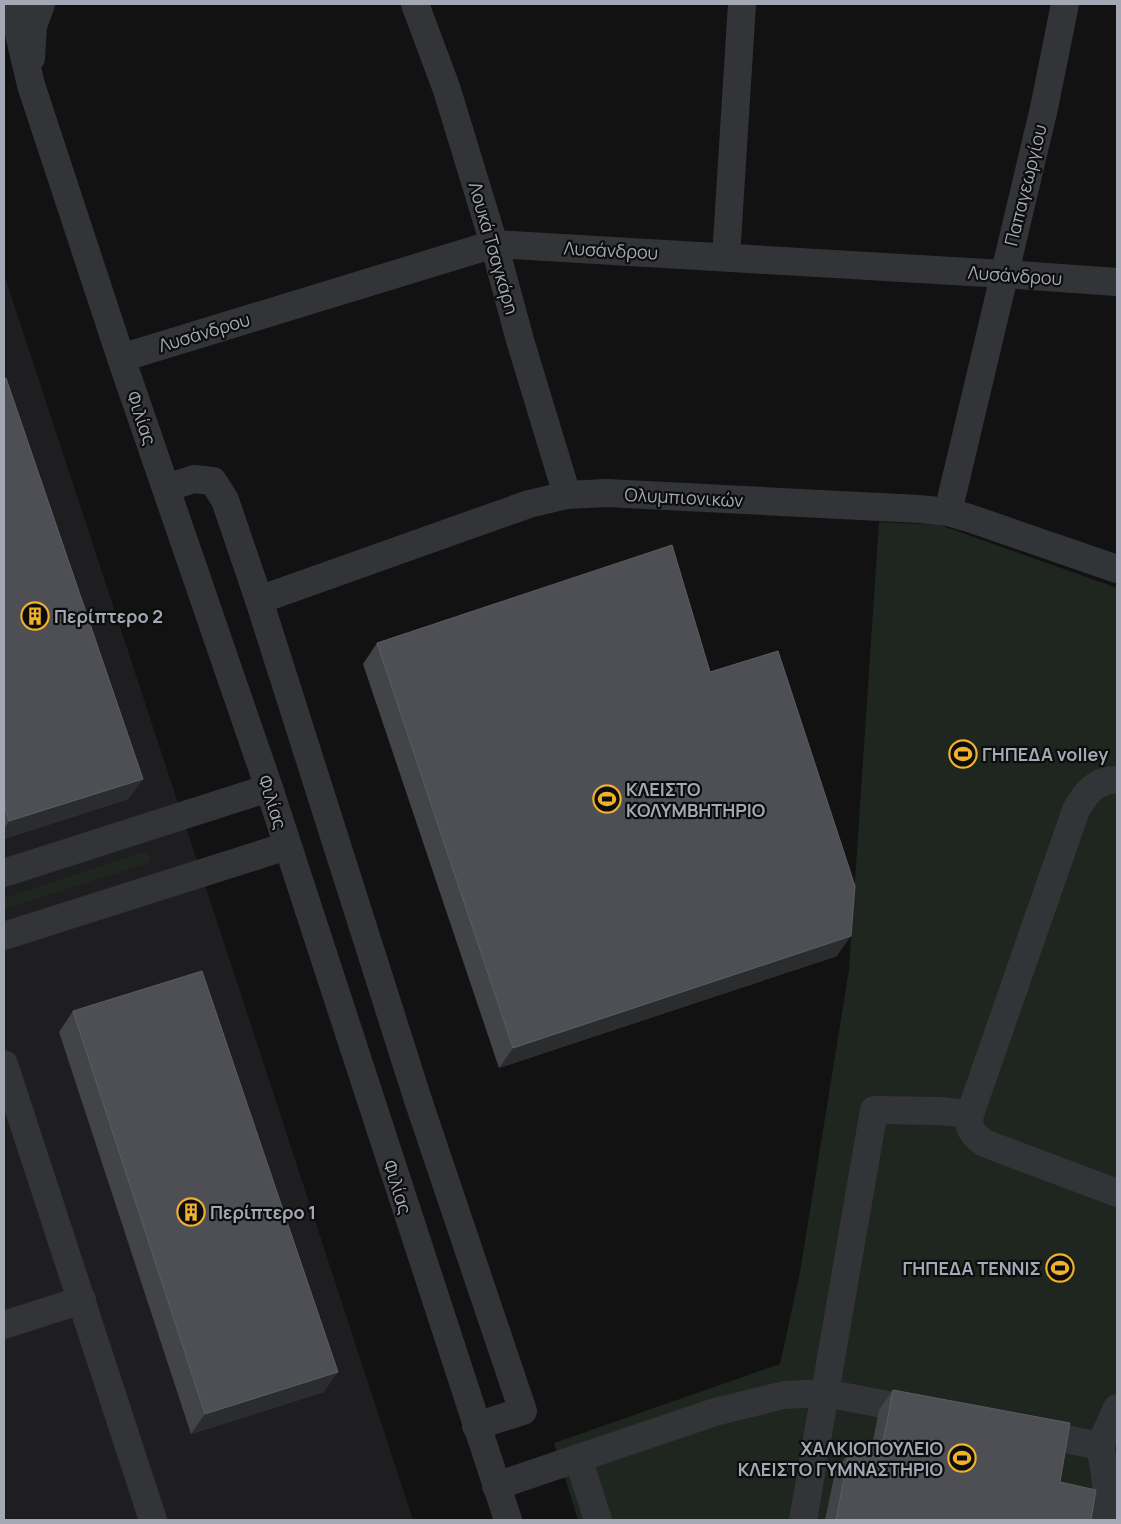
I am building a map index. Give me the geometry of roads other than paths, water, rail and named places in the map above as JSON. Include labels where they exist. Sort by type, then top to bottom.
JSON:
[{"type":"street","name":"Φιλίας","points":[[12,4],[31,85],[121,358],[269,788],[508,1520]]},
{"type":"street","name":"Φιλίας","points":[[31,85],[33,32],[41,4]]},
{"type":"street","name":"Λουκά Τσαγκάρη","points":[[415,4],[447,90],[567,495]]},
{"type":"street","points":[[726,256],[742,4]]},
{"type":"street","name":"Παπαγεωργίου","points":[[948,512],[1044,108],[1065,4]]},
{"type":"street","name":"Λυσάνδρου","points":[[121,358],[494,244],[726,256],[1117,282]]},
{"type":"street","points":[[166,488],[194,479],[213,481],[225,500],[259,600],[418,1100],[524,1411],[476,1426]]},
{"type":"street","name":"Ολυμπιονικών","points":[[259,600],[529,504],[567,495],[606,493],[948,512],[1117,568]]},
{"type":"street","points":[[1117,780],[1106,781],[1088,790],[1076,810],[970,1114],[969,1123],[971,1131],[984,1143],[1117,1193]]},
{"type":"street","points":[[4,873],[269,788]]},
{"type":"street","points":[[4,936],[287,846]]},
{"type":"street","points":[[4,1064],[153,1520]]},
{"type":"street","points":[[803,1520],[874,1110],[940,1111],[970,1114]]},
{"type":"street","points":[[4,1325],[82,1300]]},
{"type":"street","points":[[496,1486],[740,1405],[784,1395],[825,1393],[949,1416]]},
{"type":"street","points":[[1105,1520],[1107,1508],[1106,1476],[1100,1446],[1117,1408]]},
{"type":"street","points":[[1006,1427],[1100,1446]]},
{"type":"street","points":[[578,1458],[598,1520]]},
{"type":"place","name":"Περίπτερο 2","points":[[35,616]]},
{"type":"place","name":"ΓΗΠΕΔΑ volley","points":[[963,754]]},
{"type":"place","name":"ΚΛΕΙΣΤΟ ΚΟΛΥΜΒΗΤΗΡΙΟ","points":[[607,799]]},
{"type":"place","name":"Περίπτερο 1","points":[[191,1212]]},
{"type":"place","name":"ΓΗΠΕΔΑ ΤΕΝΝΙΣ","points":[[1060,1268]]},
{"type":"place","name":"ΧΑΛΚΙΟΠΟΥΛΕΙΟ ΚΛΕΙΣΤΟ ΓΥΜΝΑΣΤΗΡΙΟ","points":[[962,1458]]}]
